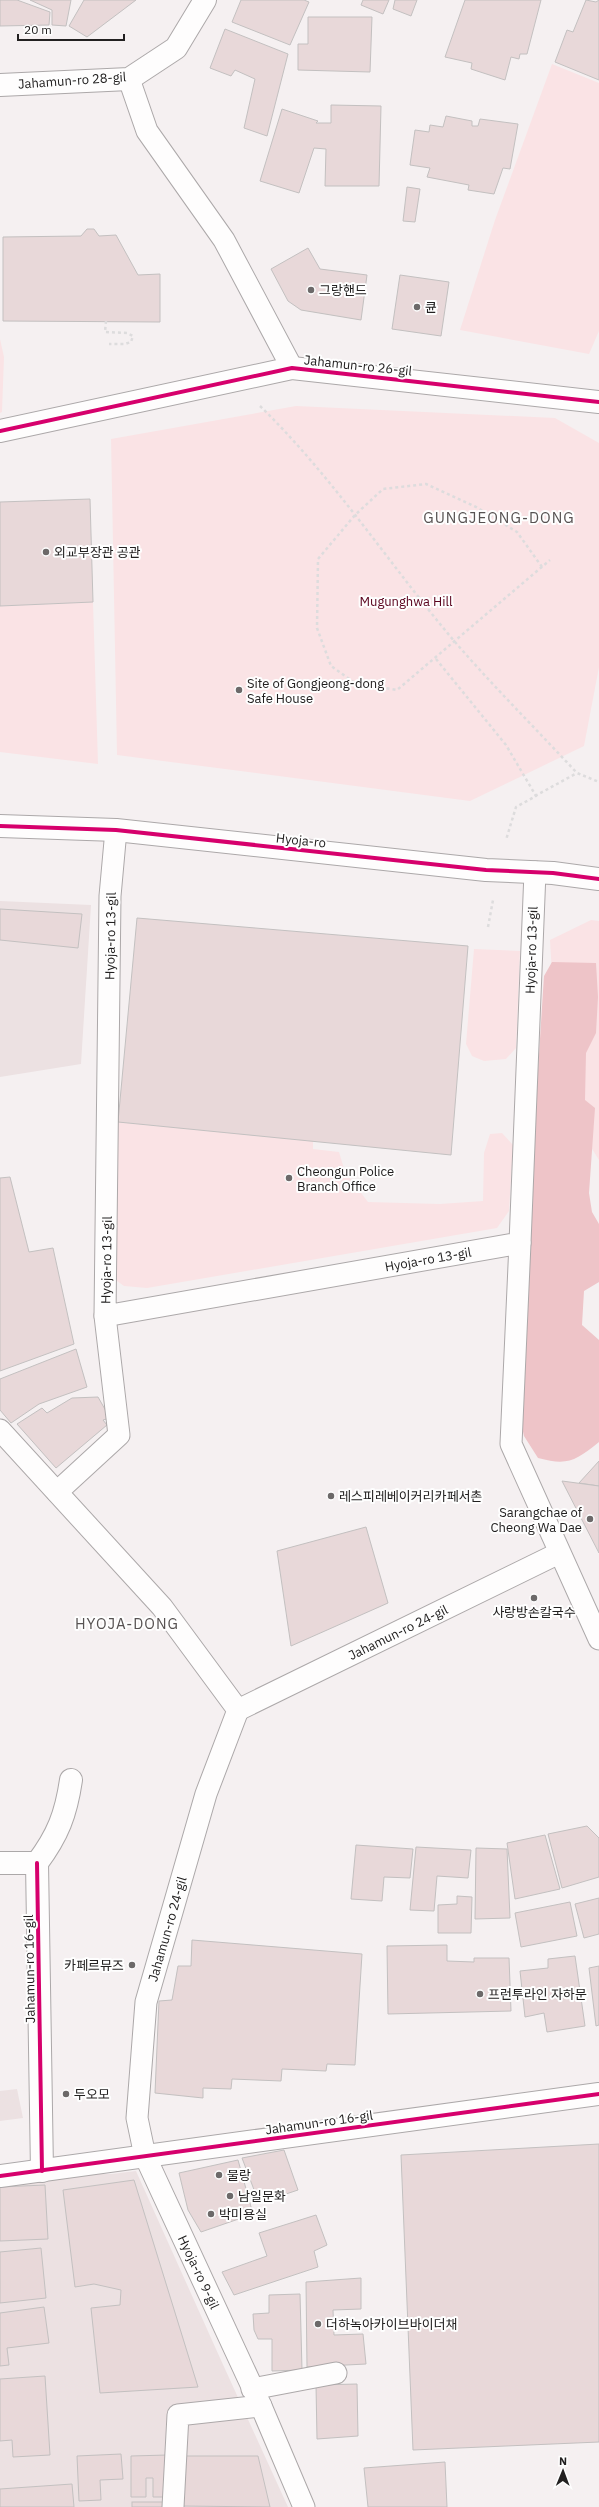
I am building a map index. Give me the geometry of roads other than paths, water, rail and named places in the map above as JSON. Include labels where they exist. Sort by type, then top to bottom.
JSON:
[{"type":"street","name":"Jahamun-ro 28-gil","points":[[0,85],[129,79],[176,48],[205,0]]},
{"type":"street","name":"Jahamun-ro 26-gil","points":[[0,431],[292,368],[599,402]]},
{"type":"street","name":"Hyoja-ro","points":[[0,826],[116,830],[497,871],[534,872],[599,879]]},
{"type":"street","points":[[0,1863],[37,1863],[51,1844],[66,1812],[72,1780]]},
{"type":"street","name":"Jahamun-ro 16-gil","points":[[37,1863],[42,2171]]},
{"type":"street","name":"Jahamun-ro 16-gil","points":[[0,2176],[599,2094]]},
{"type":"lane","name":"Jahamun-ro 26-gil","points":[[129,79],[147,131],[224,240],[292,368]]},
{"type":"lane","name":"Hyoja-ro 13-gil","points":[[116,830],[110,896],[105,1316],[520,1243]]},
{"type":"lane","name":"Hyoja-ro 13-gil","points":[[534,872],[524,1194],[520,1243],[510,1444],[599,1639]]},
{"type":"lane","points":[[57,1492],[119,1435],[105,1316]]},
{"type":"lane","points":[[0,1430],[162,1608],[238,1710]]},
{"type":"lane","name":"Jahamun-ro 24-gil","points":[[145,2156],[137,2118],[146,2002],[206,1794],[238,1710],[559,1553]]},
{"type":"lane","name":"Hyoja-ro 9-gil","points":[[145,2156],[257,2397],[304,2507]]},
{"type":"lane","points":[[172,2507],[178,2415],[257,2397],[336,2373]]},
{"type":"place","name":"그랑핸드","points":[[311,290]]},
{"type":"place","name":"큔","points":[[417,307]]},
{"type":"place","name":"외교부장관 공관","points":[[46,552]]},
{"type":"place","name":"Site of Gongjeong-dong Safe House","points":[[239,690]]},
{"type":"place","name":"Cheongun Police Branch Office","points":[[289,1178]]},
{"type":"place","name":"레스피레베이커리카페서촌","points":[[331,1496]]},
{"type":"place","name":"Sarangchae of Cheong Wa Dae","points":[[590,1519]]},
{"type":"place","name":"사랑방손칼국수","points":[[534,1598]]},
{"type":"place","name":"카페르뮤즈","points":[[132,1965]]},
{"type":"place","name":"프런투라인 자하문","points":[[480,1994]]},
{"type":"place","name":"두오모","points":[[66,2094]]},
{"type":"place","name":"물랑","points":[[219,2175]]},
{"type":"place","name":"남일문화","points":[[230,2196]]},
{"type":"place","name":"박미용실","points":[[211,2214]]},
{"type":"place","name":"더하녹아카이브바이더채","points":[[318,2324]]},
{"type":"district","name":"GUNGJEONG-DONG","points":[[499,518]]},
{"type":"district","name":"HYOJA-DONG","points":[[127,1624]]},
{"type":"park label","name":"Mugunghwa Hill","points":[[406,601]]}]
